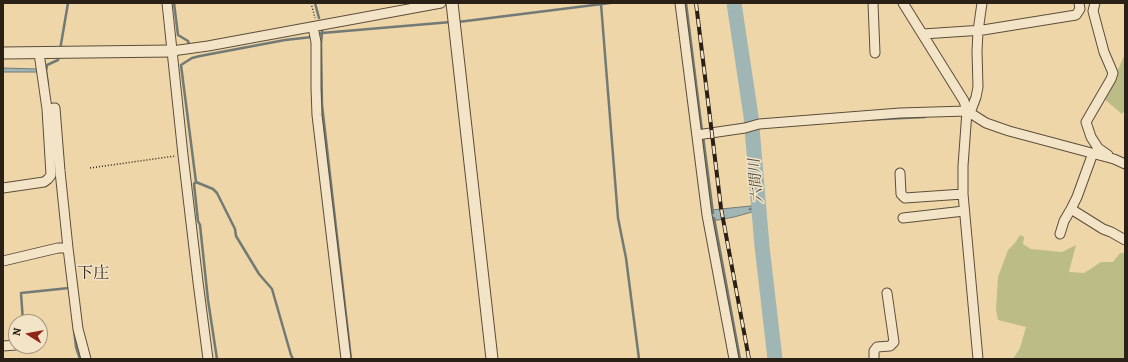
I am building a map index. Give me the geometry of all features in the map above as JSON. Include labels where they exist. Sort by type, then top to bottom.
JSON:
[{"type":"street","points":[[167,3],[208,359]]},
{"type":"street","points":[[3,53],[172,51],[314,28],[441,3]]},
{"type":"street","points":[[452,3],[492,359]]},
{"type":"street","points":[[680,3],[701,134],[711,235],[734,359]]},
{"type":"street","points":[[873,3],[875,53]]},
{"type":"street","points":[[903,3],[964,102],[968,112]]},
{"type":"street","points":[[978,359],[964,211],[963,166],[968,112],[976,97],[978,87],[978,30],[982,3]]},
{"type":"street","points":[[1076,15],[1080,9],[1079,3]]},
{"type":"street","points":[[922,34],[978,30],[1084,14],[1094,7],[1104,52],[1112,73],[1111,78],[1086,122],[1098,148],[1114,159],[1125,164]]},
{"type":"street","points":[[314,28],[316,42],[317,115],[346,359]]},
{"type":"street","points":[[39,53],[50,109],[65,248],[78,329],[86,359]]},
{"type":"street","points":[[701,134],[745,128],[759,124],[900,113],[968,112],[986,123],[1009,131],[1114,159]]},
{"type":"street","points":[[1060,234],[1064,221],[1077,197],[1093,154]]},
{"type":"street","points":[[3,188],[44,182],[56,169]]},
{"type":"street","points":[[900,173],[901,194],[905,198],[963,194]]},
{"type":"street","points":[[1071,209],[1103,229],[1125,240]]},
{"type":"street","points":[[903,218],[964,211]]},
{"type":"street","points":[[3,261],[65,248]]},
{"type":"street","points":[[874,359],[874,351],[877,347],[890,346],[894,342],[887,293]]},
{"type":"path","points":[[311,3],[314,28]]},
{"type":"path","points":[[90,168],[184,155]]},
{"type":"green space","points":[[1125,56],[1125,110],[1122,114],[1104,99]]},
{"type":"green space","points":[[1020,235],[1024,237],[1023,244],[1031,249],[1062,252],[1076,245],[1069,272],[1084,273],[1101,262],[1113,262],[1120,253],[1125,253],[1125,359],[1013,359],[1020,348],[1026,327],[998,320],[996,310],[998,277],[1008,250]]},
{"type":"shaded area","points":[[3,68],[37,69],[39,72],[3,72]]},
{"type":"shaded area","points":[[751,206],[752,212],[712,221],[711,210]]},
{"type":"waterway","points":[[60,50],[68,3]]},
{"type":"waterway","points":[[174,3],[178,35],[188,41],[189,44]]},
{"type":"waterway","points":[[315,3],[319,18]]},
{"type":"waterway","points":[[594,3],[594,5],[610,3]]},
{"type":"waterway","points":[[686,3],[702,131]]},
{"type":"waterway","name":"六間川","points":[[734,3],[751,116],[762,246],[775,359]]},
{"type":"waterway","points":[[601,4],[618,218],[626,258],[639,359]]},
{"type":"waterway","points":[[458,22],[594,5]]},
{"type":"waterway","points":[[317,35],[322,33],[451,22]]},
{"type":"waterway","points":[[322,30],[322,105],[351,359]]},
{"type":"waterway","points":[[217,359],[208,300],[200,225],[198,221],[194,184],[196,182],[181,65],[192,58],[200,56],[285,40],[312,37]]},
{"type":"waterway","points":[[48,85],[46,71],[47,65],[58,60],[59,55]]},
{"type":"waterway","points":[[863,120],[925,117]]},
{"type":"waterway","points":[[703,136],[713,213]]},
{"type":"waterway","points":[[196,182],[213,189],[217,193],[235,229],[236,236],[259,274],[272,289],[293,359]]},
{"type":"waterway","points":[[750,209],[759,208]]},
{"type":"waterway","points":[[714,218],[740,359]]},
{"type":"waterway","points":[[22,314],[21,293],[69,288]]},
{"type":"waterway","points":[[74,330],[76,347],[80,359]]},
{"type":"railway","points":[[696,3],[721,208],[749,359]]},
{"type":"district","name":"下庄","points":[[93,274]]}]
